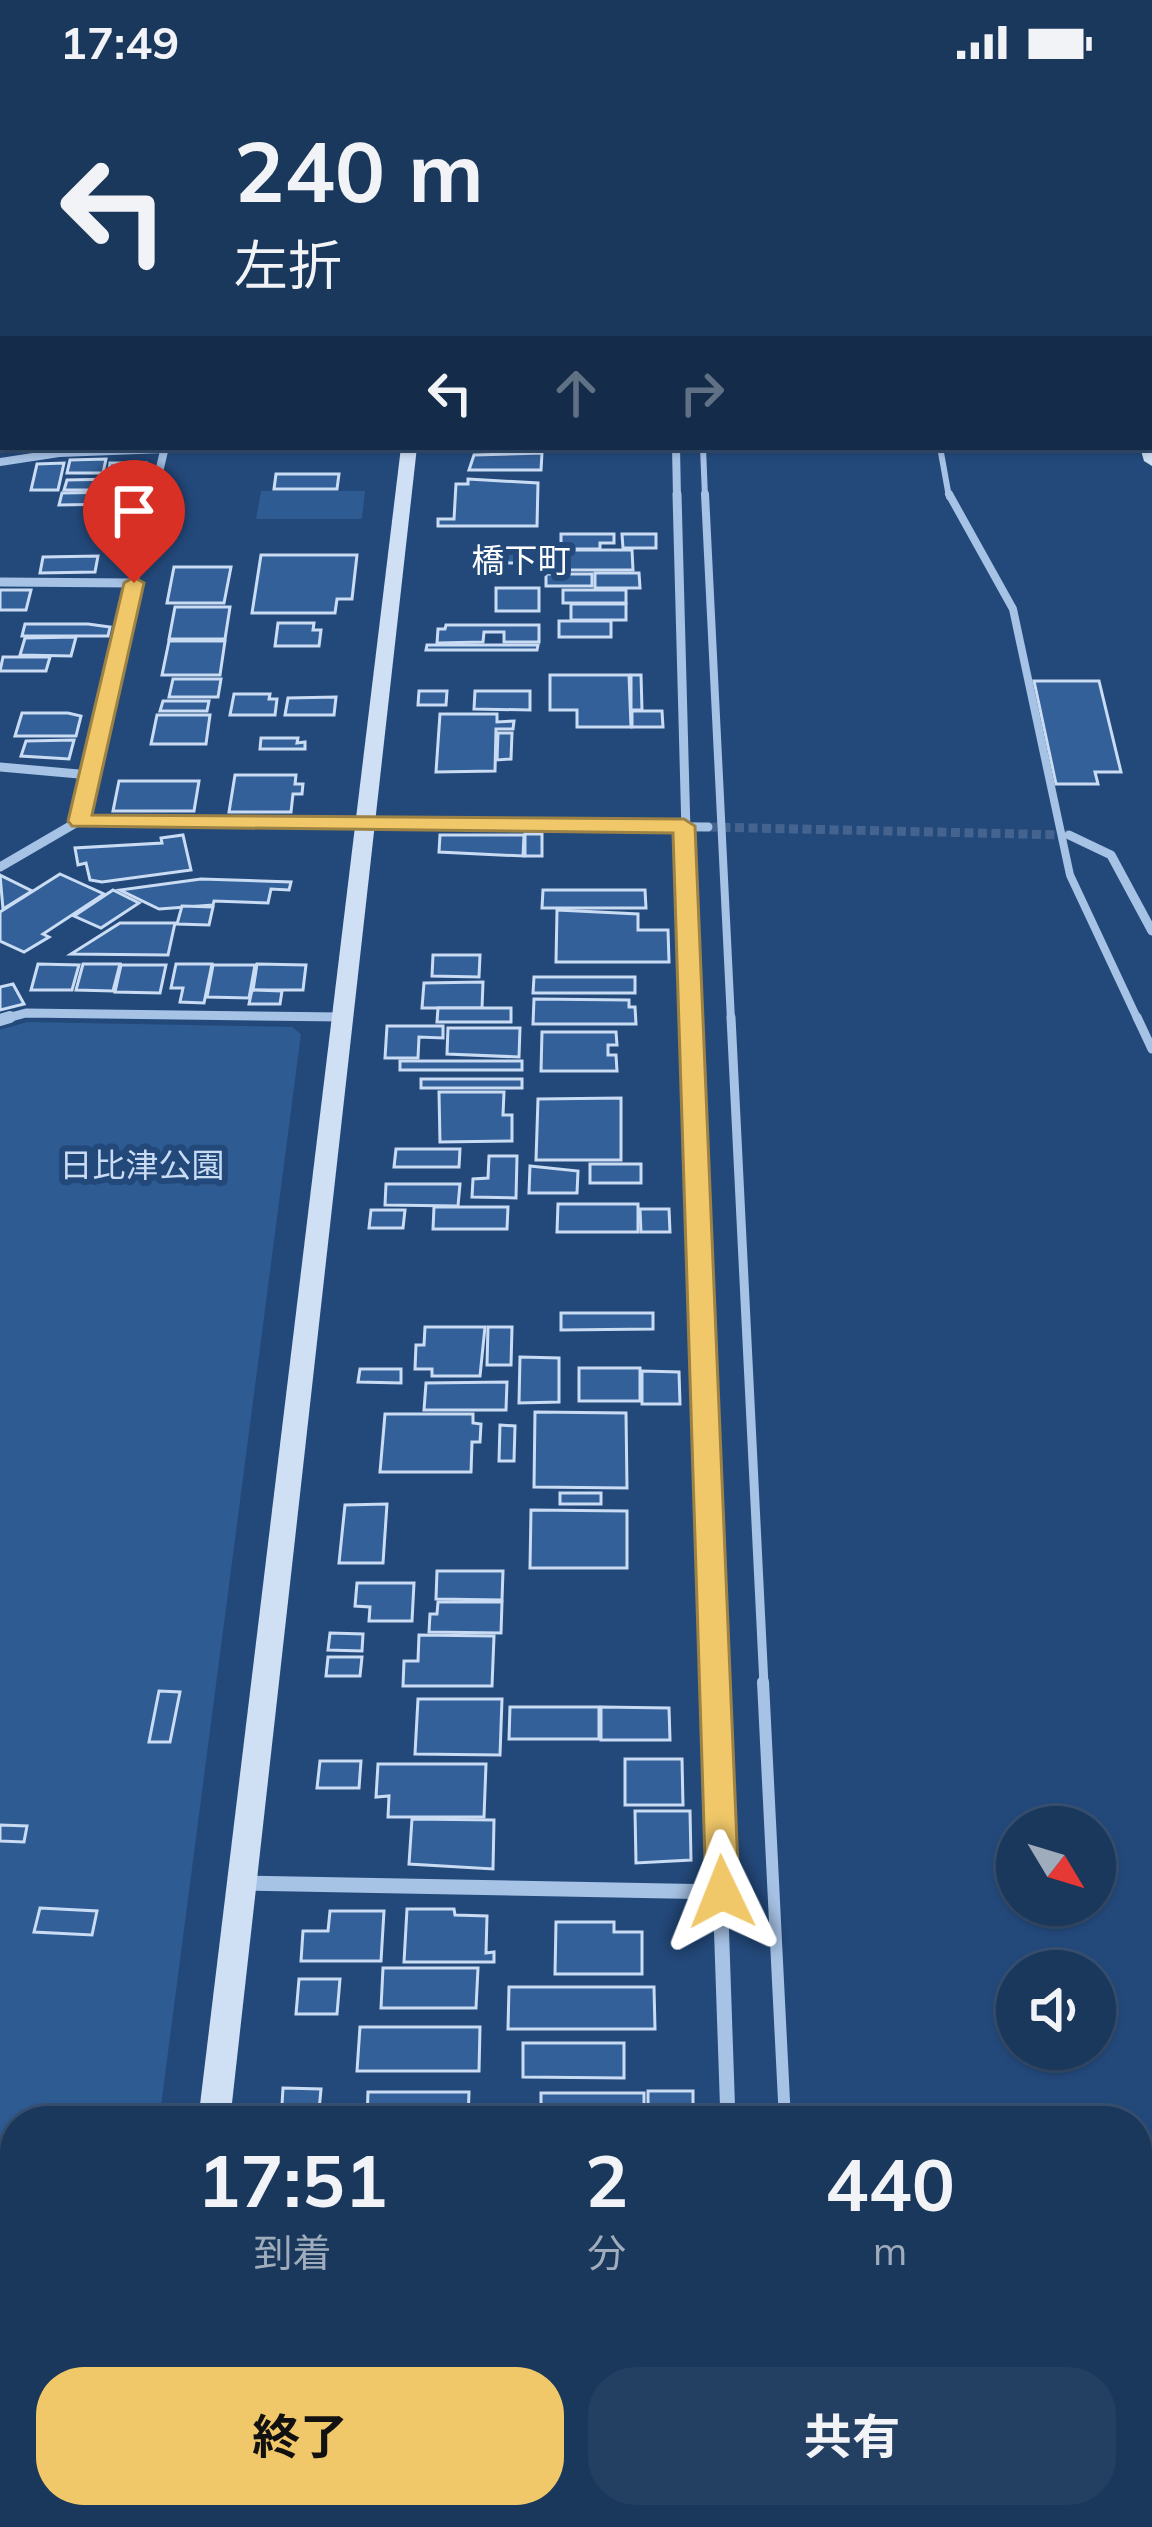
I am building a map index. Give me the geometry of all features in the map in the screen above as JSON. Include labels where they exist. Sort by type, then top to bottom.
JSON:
[{"type":"street","points":[[0,462],[122,450]]},
{"type":"street","points":[[80,821],[165,450]]},
{"type":"street","points":[[216,2106],[409,450]]},
{"type":"street","points":[[676,450],[684,826],[728,2106]]},
{"type":"street","points":[[0,582],[134,583]]},
{"type":"street","points":[[0,767],[90,775]]},
{"type":"street","points":[[0,867],[80,821],[708,827]]},
{"type":"street","points":[[1069,835],[1111,855],[1152,931]]},
{"type":"street","points":[[0,1020],[26,1013],[344,1017]]},
{"type":"street","points":[[242,1883],[722,1892]]},
{"type":"lane","points":[[703,450],[784,2106]]},
{"type":"lane","points":[[941,450],[949,497],[1012,609],[1070,875],[1152,1049]]},
{"type":"green space","points":[[261,491],[365,491],[362,519],[256,519]]},
{"type":"green space","name":"日比津公園","points":[[27,1022],[292,1027],[301,1034],[161,2106],[0,2106],[0,1030]]},
{"type":"building","points":[[542,453],[541,470],[469,470],[474,455]]},
{"type":"building","points":[[106,459],[103,473],[67,473],[70,460]]},
{"type":"building","points":[[64,463],[58,490],[31,490],[37,464]]},
{"type":"building","points":[[110,463],[146,463],[144,475],[108,476]]},
{"type":"building","points":[[276,474],[339,474],[337,489],[274,489]]},
{"type":"building","points":[[116,479],[114,490],[64,490],[67,480]]},
{"type":"building","points":[[468,479],[538,483],[537,526],[438,526],[438,519],[454,519],[456,484],[468,484]]},
{"type":"building","points":[[119,492],[117,504],[59,505],[62,493]]},
{"type":"building","points":[[561,534],[614,534],[614,543],[600,543],[600,549],[561,549]]},
{"type":"building","points":[[622,534],[656,534],[656,548],[623,548]]},
{"type":"building","points":[[480,548],[528,548],[527,563],[479,563]]},
{"type":"building","points":[[560,550],[632,550],[633,570],[560,570]]},
{"type":"building","points":[[261,555],[357,555],[352,599],[337,599],[335,613],[252,613]]},
{"type":"building","points":[[98,556],[95,572],[40,573],[43,557]]},
{"type":"building","points":[[174,567],[231,567],[224,603],[167,603]]},
{"type":"building","points":[[595,573],[639,573],[640,588],[595,588]]},
{"type":"building","points":[[546,574],[592,574],[592,586],[546,586]]},
{"type":"building","points":[[496,588],[539,588],[539,611],[496,611]]},
{"type":"building","points":[[0,590],[31,590],[26,610],[0,610]]},
{"type":"building","points":[[563,590],[626,590],[626,603],[563,603]]},
{"type":"building","points":[[571,604],[626,604],[626,620],[571,620]]},
{"type":"building","points":[[175,607],[230,607],[225,639],[169,639]]},
{"type":"building","points":[[559,621],[611,621],[611,637],[559,637]]},
{"type":"building","points":[[278,623],[314,623],[313,630],[321,630],[319,646],[275,646]]},
{"type":"building","points":[[25,624],[110,627],[108,636],[22,636]]},
{"type":"building","points":[[446,625],[539,625],[539,642],[504,642],[504,632],[484,632],[483,642],[437,643],[438,629]]},
{"type":"building","points":[[76,637],[71,656],[20,655],[25,638]]},
{"type":"building","points":[[169,641],[225,641],[220,675],[162,675]]},
{"type":"building","points":[[427,645],[538,645],[537,650],[426,650]]},
{"type":"building","points":[[3,657],[50,657],[46,671],[0,671]]},
{"type":"building","points":[[550,675],[629,675],[631,727],[577,727],[577,710],[550,710]]},
{"type":"building","points":[[631,675],[641,675],[642,710],[631,710]]},
{"type":"building","points":[[173,679],[221,679],[218,697],[169,697]]},
{"type":"building","points":[[1034,681],[1099,681],[1121,772],[1095,772],[1098,784],[1056,784]]},
{"type":"building","points":[[419,691],[447,691],[446,705],[418,705]]},
{"type":"building","points":[[475,691],[530,691],[530,710],[474,709]]},
{"type":"building","points":[[234,694],[270,694],[269,699],[277,699],[275,715],[230,715]]},
{"type":"building","points":[[336,697],[334,715],[285,715],[288,698]]},
{"type":"building","points":[[163,701],[209,701],[207,711],[160,711]]},
{"type":"building","points":[[632,711],[662,711],[663,727],[632,727]]},
{"type":"building","points":[[22,713],[81,716],[76,736],[15,736]]},
{"type":"building","points":[[440,714],[497,714],[497,722],[514,721],[513,729],[496,729],[495,771],[436,772]]},
{"type":"building","points":[[157,715],[210,715],[206,744],[151,744]]},
{"type":"building","points":[[498,733],[512,733],[511,759],[497,760]]},
{"type":"building","points":[[261,738],[298,738],[297,743],[305,742],[305,749],[260,749]]},
{"type":"building","points":[[74,740],[69,759],[21,756],[26,741]]},
{"type":"building","points":[[235,775],[296,775],[295,784],[303,784],[302,794],[293,794],[291,812],[229,812]]},
{"type":"building","points":[[119,781],[199,781],[194,811],[113,811]]},
{"type":"building","points":[[525,834],[542,834],[542,856],[525,856]]},
{"type":"building","points":[[183,835],[191,870],[102,882],[90,880],[86,863],[78,865],[75,848],[162,843],[161,838]]},
{"type":"building","points":[[440,835],[524,835],[523,856],[439,852]]},
{"type":"building","points":[[60,874],[104,894],[24,952],[0,941],[0,912]]},
{"type":"building","points":[[0,875],[32,891],[3,909]]},
{"type":"building","points":[[201,879],[291,882],[289,890],[271,889],[268,903],[214,901],[213,905],[159,909],[120,890]]},
{"type":"building","points":[[113,890],[139,903],[101,928],[74,916]]},
{"type":"building","points":[[543,890],[645,890],[646,908],[542,908]]},
{"type":"building","points":[[182,906],[213,907],[209,925],[177,924]]},
{"type":"building","points":[[557,910],[638,914],[638,930],[668,930],[669,962],[556,962]]},
{"type":"building","points":[[120,923],[175,923],[168,955],[71,954]]},
{"type":"building","points":[[433,955],[480,955],[479,977],[432,976]]},
{"type":"building","points":[[38,964],[79,965],[72,990],[31,990]]},
{"type":"building","points":[[83,964],[120,964],[113,991],[76,990]]},
{"type":"building","points":[[176,964],[212,964],[204,1003],[180,1002],[183,988],[171,988]]},
{"type":"building","points":[[257,964],[306,965],[303,990],[253,990]]},
{"type":"building","points":[[121,965],[166,965],[160,993],[115,992]]},
{"type":"building","points":[[213,965],[255,965],[249,998],[207,997]]},
{"type":"building","points":[[534,977],[635,977],[635,993],[533,993]]},
{"type":"building","points":[[483,982],[482,1008],[422,1008],[424,983]]},
{"type":"building","points":[[13,984],[24,1004],[0,1010],[0,987]]},
{"type":"building","points":[[252,990],[282,991],[280,1004],[249,1004]]},
{"type":"building","points":[[534,999],[629,1000],[629,1007],[635,1007],[636,1024],[533,1024]]},
{"type":"building","points":[[438,1008],[511,1008],[511,1022],[437,1022]]},
{"type":"building","points":[[387,1026],[443,1026],[443,1038],[419,1037],[418,1058],[385,1058]]},
{"type":"building","points":[[448,1028],[520,1028],[519,1057],[447,1054]]},
{"type":"building","points":[[542,1032],[616,1032],[617,1045],[608,1045],[608,1055],[616,1055],[617,1071],[541,1071]]},
{"type":"building","points":[[400,1061],[522,1061],[522,1070],[400,1070]]},
{"type":"building","points":[[421,1079],[522,1079],[522,1088],[421,1088]]},
{"type":"building","points":[[439,1092],[504,1092],[503,1115],[512,1115],[512,1141],[440,1142]]},
{"type":"building","points":[[621,1098],[621,1160],[536,1160],[538,1099]]},
{"type":"building","points":[[396,1149],[460,1149],[459,1167],[394,1167]]},
{"type":"building","points":[[489,1156],[517,1156],[516,1198],[472,1197],[473,1179],[488,1178]]},
{"type":"building","points":[[590,1164],[641,1164],[641,1183],[590,1183]]},
{"type":"building","points":[[530,1166],[578,1171],[577,1193],[529,1193]]},
{"type":"building","points":[[386,1184],[460,1184],[458,1206],[385,1205]]},
{"type":"building","points":[[558,1204],[638,1204],[638,1232],[557,1232]]},
{"type":"building","points":[[434,1207],[508,1207],[507,1229],[433,1229]]},
{"type":"building","points":[[640,1209],[669,1209],[670,1232],[641,1232]]},
{"type":"building","points":[[371,1210],[405,1210],[403,1228],[369,1228]]},
{"type":"building","points":[[561,1313],[653,1313],[653,1329],[561,1330]]},
{"type":"building","points":[[425,1327],[485,1327],[480,1376],[432,1376],[432,1369],[415,1369],[416,1345],[424,1345]]},
{"type":"building","points":[[488,1327],[512,1327],[511,1365],[487,1365]]},
{"type":"building","points":[[520,1357],[559,1358],[559,1402],[519,1403]]},
{"type":"building","points":[[579,1368],[640,1368],[640,1401],[579,1401]]},
{"type":"building","points":[[360,1369],[401,1369],[401,1383],[358,1382]]},
{"type":"building","points":[[642,1371],[679,1372],[680,1404],[642,1404]]},
{"type":"building","points":[[507,1382],[506,1410],[424,1410],[426,1383]]},
{"type":"building","points":[[535,1412],[626,1413],[627,1488],[534,1487]]},
{"type":"building","points":[[385,1414],[473,1414],[473,1423],[481,1424],[480,1442],[472,1442],[471,1472],[380,1472]]},
{"type":"building","points":[[500,1425],[515,1426],[514,1461],[499,1461]]},
{"type":"building","points":[[560,1493],[601,1493],[601,1504],[560,1504]]},
{"type":"building","points":[[387,1504],[383,1563],[339,1563],[345,1505]]},
{"type":"building","points":[[531,1510],[627,1511],[627,1568],[530,1568]]},
{"type":"building","points":[[437,1571],[503,1571],[502,1600],[436,1599]]},
{"type":"building","points":[[357,1583],[414,1583],[412,1621],[369,1621],[370,1607],[355,1606]]},
{"type":"building","points":[[438,1602],[502,1602],[501,1633],[429,1632],[430,1614],[437,1614]]},
{"type":"building","points":[[330,1633],[363,1634],[362,1651],[328,1650]]},
{"type":"building","points":[[419,1635],[494,1636],[492,1686],[403,1686],[404,1661],[418,1661]]},
{"type":"building","points":[[328,1657],[362,1657],[360,1676],[326,1676]]},
{"type":"building","points":[[159,1691],[180,1692],[170,1742],[149,1742]]},
{"type":"building","points":[[418,1699],[502,1699],[500,1755],[415,1754]]},
{"type":"building","points":[[510,1707],[599,1707],[599,1739],[509,1739]]},
{"type":"building","points":[[601,1707],[669,1708],[670,1740],[601,1740]]},
{"type":"building","points":[[625,1759],[682,1759],[683,1805],[625,1805]]},
{"type":"building","points":[[320,1761],[361,1761],[359,1788],[317,1788]]},
{"type":"building","points":[[378,1764],[486,1764],[484,1817],[388,1817],[389,1796],[376,1797]]},
{"type":"building","points":[[635,1811],[690,1811],[691,1860],[636,1863]]},
{"type":"building","points":[[412,1819],[494,1820],[493,1869],[409,1864]]},
{"type":"building","points":[[0,1825],[27,1826],[24,1842],[0,1841]]},
{"type":"building","points":[[40,1908],[97,1911],[92,1935],[34,1932]]},
{"type":"building","points":[[407,1909],[454,1909],[455,1915],[487,1916],[486,1953],[494,1952],[494,1962],[404,1962]]},
{"type":"building","points":[[330,1911],[384,1911],[381,1961],[301,1961],[303,1931],[328,1931]]},
{"type":"building","points":[[556,1922],[614,1922],[614,1932],[642,1932],[642,1974],[555,1974]]},
{"type":"building","points":[[383,1968],[478,1968],[476,2008],[381,2008]]},
{"type":"building","points":[[299,1979],[340,1979],[337,2014],[296,2014]]},
{"type":"building","points":[[509,1987],[654,1987],[655,2029],[508,2029]]},
{"type":"building","points":[[360,2027],[480,2027],[479,2071],[357,2071]]},
{"type":"building","points":[[523,2043],[624,2043],[624,2078],[523,2077]]},
{"type":"building","points":[[283,2088],[321,2089],[319,2106],[282,2106]]},
{"type":"building","points":[[648,2091],[693,2091],[693,2106],[648,2106]]},
{"type":"building","points":[[368,2092],[469,2092],[469,2106],[368,2106]]},
{"type":"building","points":[[541,2093],[644,2093],[644,2106],[541,2106]]},
{"type":"tunnel","points":[[708,827],[1069,835]]},
{"type":"district","name":"橋下町","points":[[521,560]]},
{"type":"route","points":[[134,583],[80,821],[684,826],[722,1892]]}]
